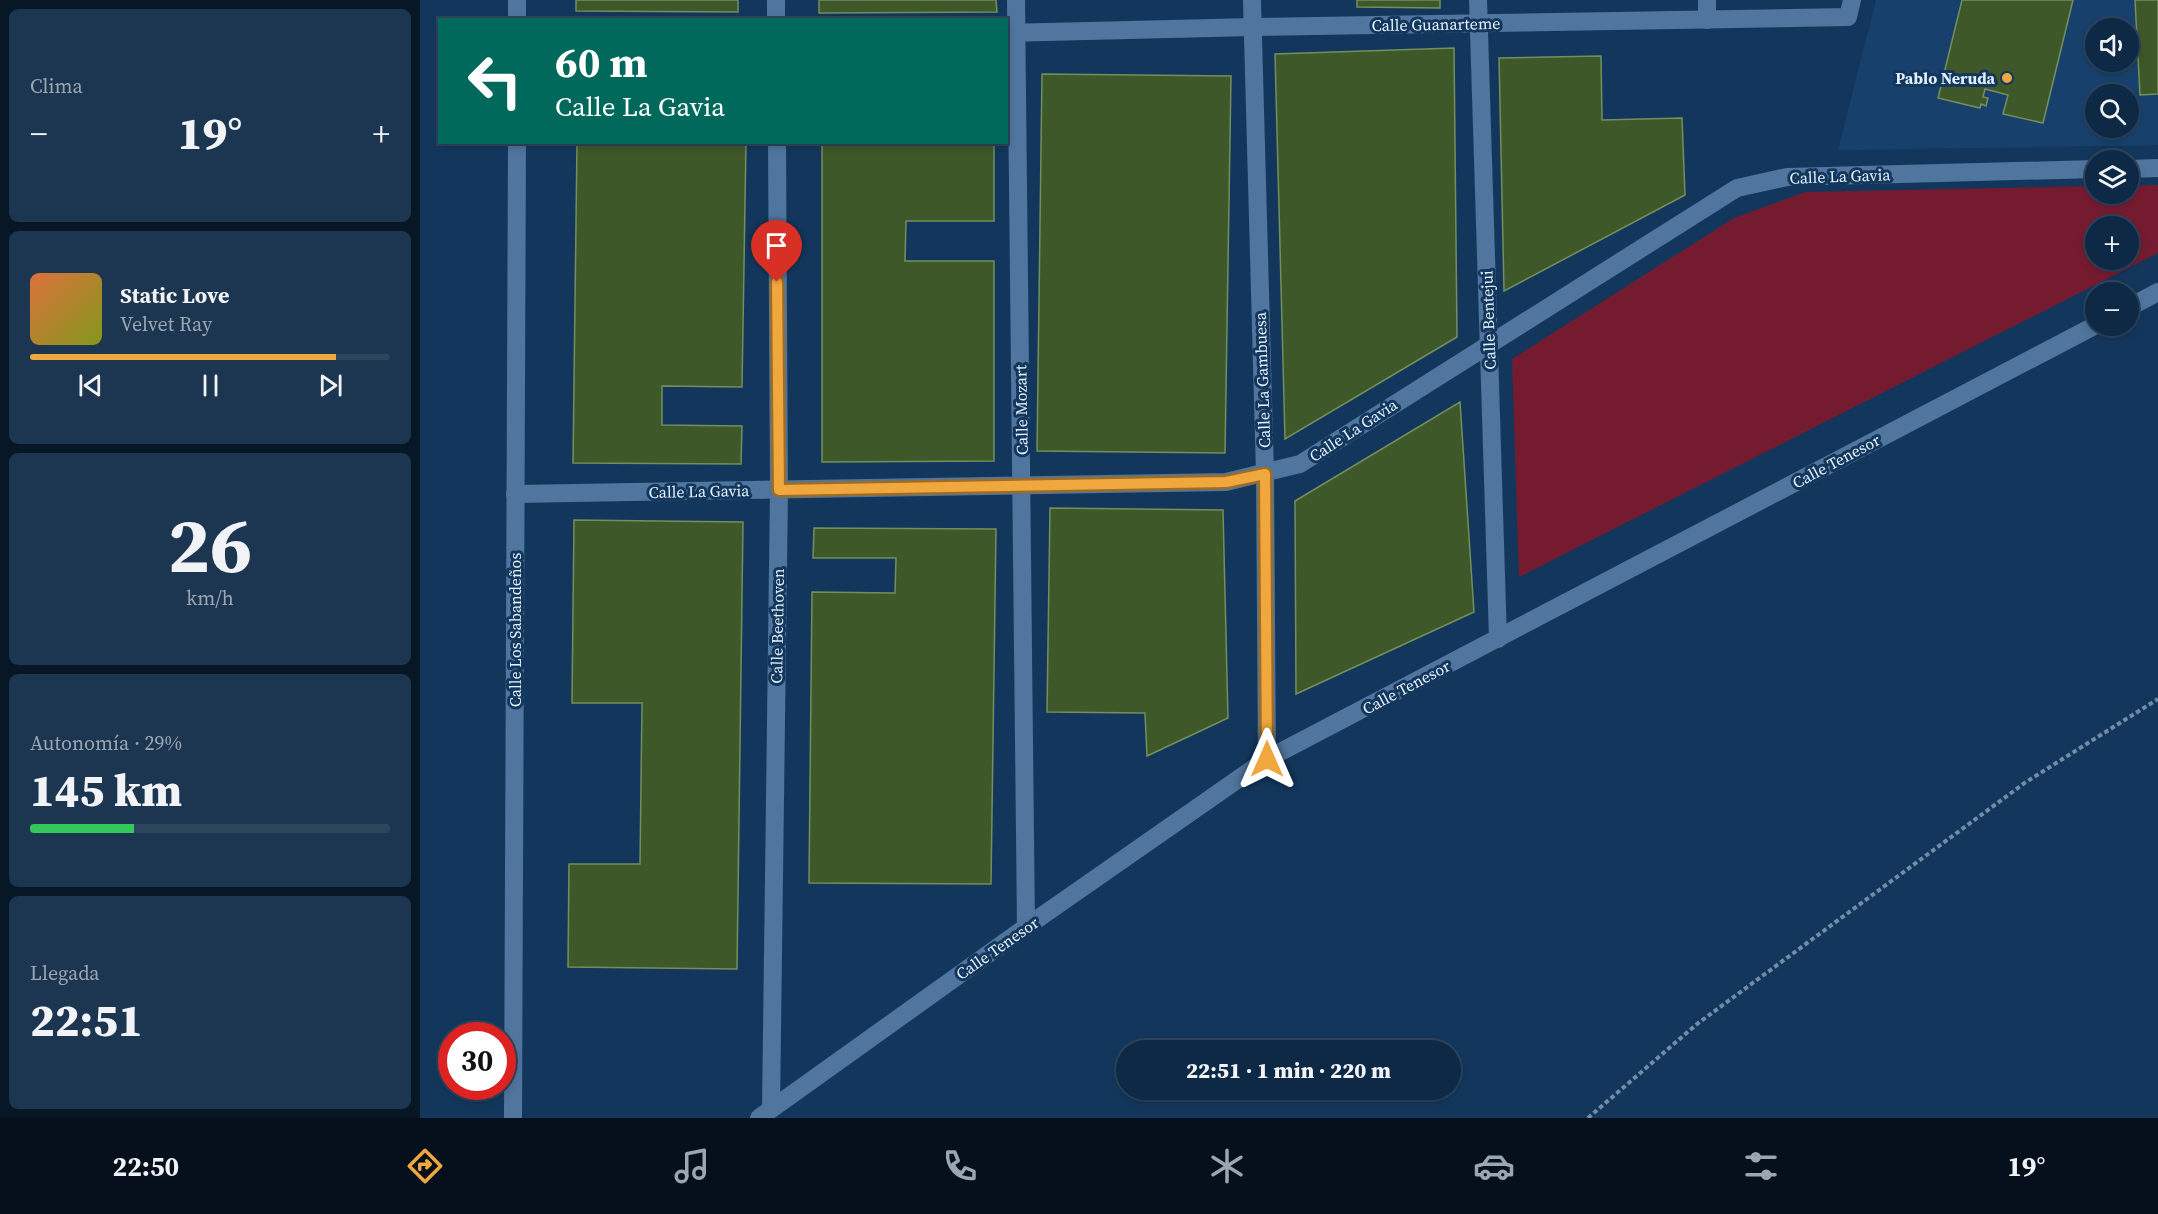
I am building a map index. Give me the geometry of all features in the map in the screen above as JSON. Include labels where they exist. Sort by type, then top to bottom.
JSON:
[{"type":"street","points":[[517,0],[517,18]]},
{"type":"street","points":[[776,0],[776,18]]},
{"type":"street","name":"Calle Mozart","points":[[1016,0],[1011,33],[1022,485],[1026,927]]},
{"type":"street","name":"Calle La Gambuesa","points":[[1252,0],[1265,474],[1267,759]]},
{"type":"street","name":"Calle Bentejui","points":[[1478,0],[1498,639]]},
{"type":"street","points":[[1707,0],[1707,20]]},
{"type":"street","name":"Calle Guanarteme","points":[[1011,33],[1848,16],[1852,0]]},
{"type":"street","name":"Calle Los Sabandeños","points":[[513,1118],[517,144]]},
{"type":"street","name":"Calle Beethoven","points":[[765,1114],[779,490],[777,144]]},
{"type":"street","points":[[2139,169],[2158,168]]},
{"type":"street","name":"Calle La Gavia","points":[[515,494],[1226,482],[1265,474],[1300,464],[1737,188],[1787,177],[2085,170]]},
{"type":"street","points":[[2139,302],[2158,292]]},
{"type":"street","name":"Calle Tenesor","points":[[765,1114],[1026,927],[1267,759],[2085,331]]},
{"type":"path","points":[[1588,1118],[1697,1024],[2007,796],[2158,699]]},
{"type":"shaded area","name":"Pablo Neruda","points":[[1876,0],[2158,0],[2158,145],[1838,150]]},
{"type":"shaded area","points":[[2158,185],[2158,253],[2139,263],[2139,216],[2085,216],[2085,270],[2124,270],[2101,282],[2085,282],[2085,290],[1519,577],[1512,359],[1734,218],[1805,192],[2085,186],[2085,204],[2139,204],[2139,186]]},
{"type":"building","points":[[576,0],[738,0],[738,12],[576,11]]},
{"type":"building","points":[[819,0],[996,0],[997,12],[819,13]]},
{"type":"building","points":[[1357,0],[1440,0],[1440,8],[1357,7]]},
{"type":"building","points":[[1962,0],[2073,0],[2043,123],[2003,114],[2008,95],[1985,89],[1983,97],[1988,98],[1986,106],[1981,104],[1980,108],[1938,98]]},
{"type":"building","points":[[2135,0],[2158,0],[2158,94],[2140,95],[2139,18],[2136,18]]},
{"type":"building","points":[[1454,48],[1457,337],[1285,439],[1275,54]]},
{"type":"building","points":[[1601,56],[1602,120],[1682,118],[1685,195],[1504,291],[1499,58]]},
{"type":"building","points":[[1042,74],[1231,76],[1225,453],[1037,451]]},
{"type":"building","points":[[577,144],[746,144],[742,387],[662,386],[662,425],[742,426],[741,464],[573,463]]},
{"type":"building","points":[[822,144],[994,144],[994,221],[906,221],[905,261],[994,261],[994,461],[822,462]]},
{"type":"building","points":[[1460,402],[1474,612],[1296,694],[1295,501]]},
{"type":"building","points":[[1050,508],[1223,510],[1228,718],[1147,756],[1145,713],[1047,712]]},
{"type":"building","points":[[574,520],[743,522],[737,969],[568,967],[569,864],[640,864],[642,703],[572,703]]},
{"type":"building","points":[[814,528],[996,529],[991,884],[809,883],[812,592],[895,593],[896,558],[813,558]]},
{"type":"place","name":"Pablo Neruda","points":[[2007,78]]},
{"type":"route","points":[[777,282],[779,490],[1226,482],[1265,474],[1267,759]]}]
